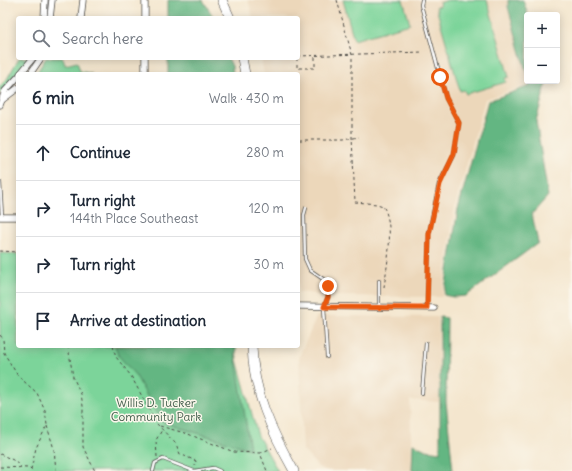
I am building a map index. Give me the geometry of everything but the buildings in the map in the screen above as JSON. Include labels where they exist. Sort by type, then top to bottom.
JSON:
[{"type":"main road","points":[[222,0],[229,16]]},
{"type":"main road","points":[[242,60],[245,72]]},
{"type":"main road","points":[[252,348],[255,375],[262,406],[279,445],[294,471]]},
{"type":"street","points":[[44,16],[45,0]]},
{"type":"street","points":[[50,16],[52,0]]},
{"type":"street","points":[[81,16],[83,0]]},
{"type":"street","points":[[145,0],[145,16]]},
{"type":"street","points":[[22,72],[31,60]]},
{"type":"street","points":[[31,72],[40,60]]},
{"type":"street","points":[[145,60],[145,72]]},
{"type":"street","points":[[1,102],[5,91],[16,82]]},
{"type":"street","points":[[1,102],[16,90]]},
{"type":"street","points":[[1,217],[16,217]]},
{"type":"street","points":[[300,306],[434,308]]},
{"type":"lane","points":[[422,0],[421,5],[446,98],[459,123],[454,154],[440,184],[429,234],[427,308]]},
{"type":"lane","points":[[0,182],[1,217]]},
{"type":"lane","points":[[306,208],[304,215],[305,259],[310,270],[326,281],[328,286],[328,297],[324,307],[327,357]]},
{"type":"lane","points":[[379,281],[379,308]]},
{"type":"lane","points":[[422,394],[426,343]]},
{"type":"lane","points":[[153,471],[155,463],[163,459],[194,470],[213,468],[220,471]]},
{"type":"path","points":[[337,0],[352,55],[352,137],[355,202],[383,206],[388,218],[388,262],[382,298],[379,298]]},
{"type":"path","points":[[300,56],[423,52]]},
{"type":"path","points":[[297,60],[297,68],[315,68],[315,56]]},
{"type":"path","points":[[300,140],[343,140],[352,137],[359,137]]},
{"type":"path","points":[[0,252],[16,252]]},
{"type":"path","points":[[0,335],[3,339],[4,353],[18,376],[38,392],[45,411],[47,425],[54,449],[56,471]]},
{"type":"path","points":[[68,348],[73,377],[83,406],[83,447],[95,471]]},
{"type":"path","points":[[114,348],[116,357],[131,376],[159,426],[176,444],[180,454],[196,461],[194,470]]},
{"type":"path","points":[[31,469],[36,448],[47,425]]},
{"type":"path","points":[[159,426],[188,434],[234,452],[260,453],[279,445]]},
{"type":"path","points":[[159,460],[156,454],[156,440],[162,429]]},
{"type":"path","points":[[260,453],[268,471]]},
{"type":"path","points":[[0,454],[13,460],[21,468]]},
{"type":"path","points":[[0,467],[31,469],[33,471]]},
{"type":"shaded area","points":[[248,0],[507,0],[507,6],[524,67],[524,84],[529,85],[485,99],[455,206],[442,297],[321,296],[300,292],[300,72],[264,72],[261,60],[300,60],[300,16],[252,16]]},
{"type":"shaded area","points":[[317,316],[438,317],[439,402],[410,400],[412,471],[328,471],[318,467],[303,450],[299,357]]},
{"type":"green space","points":[[168,0],[203,0],[213,16],[168,16]]},
{"type":"green space","points":[[343,0],[403,0],[410,24],[354,40]]},
{"type":"green space","points":[[448,0],[487,0],[509,77],[505,78],[506,82],[466,94],[464,90],[460,91],[436,7],[440,6],[439,3]]},
{"type":"green space","points":[[508,0],[523,0],[527,12],[524,12],[524,64],[508,7]]},
{"type":"green space","points":[[18,60],[28,60],[18,72],[16,72],[16,75],[0,94],[0,86],[7,79]]},
{"type":"green space","points":[[45,60],[64,60],[65,65],[77,62],[80,71],[84,72],[37,72]]},
{"type":"green space","points":[[168,60],[229,60],[233,72],[168,72]]},
{"type":"green space","points":[[530,84],[546,84],[536,121],[548,196],[532,214],[538,243],[466,296],[453,297],[444,295],[458,209],[488,101],[530,86]]},
{"type":"green space","name":"Willis D. Tucker Community Park","points":[[0,253],[16,254],[16,348],[236,348],[237,360],[258,436],[278,471],[0,471]]},
{"type":"green space","points":[[440,317],[447,318],[446,402],[453,471],[412,471],[413,444],[426,450],[440,452]]},
{"type":"green space","points":[[116,348],[234,348],[250,449],[161,422],[136,376],[118,355]]},
{"type":"route","points":[[328,286],[328,297],[324,307],[427,308],[429,234],[440,184],[456,147],[459,123],[459,119],[446,98],[440,77]]}]
